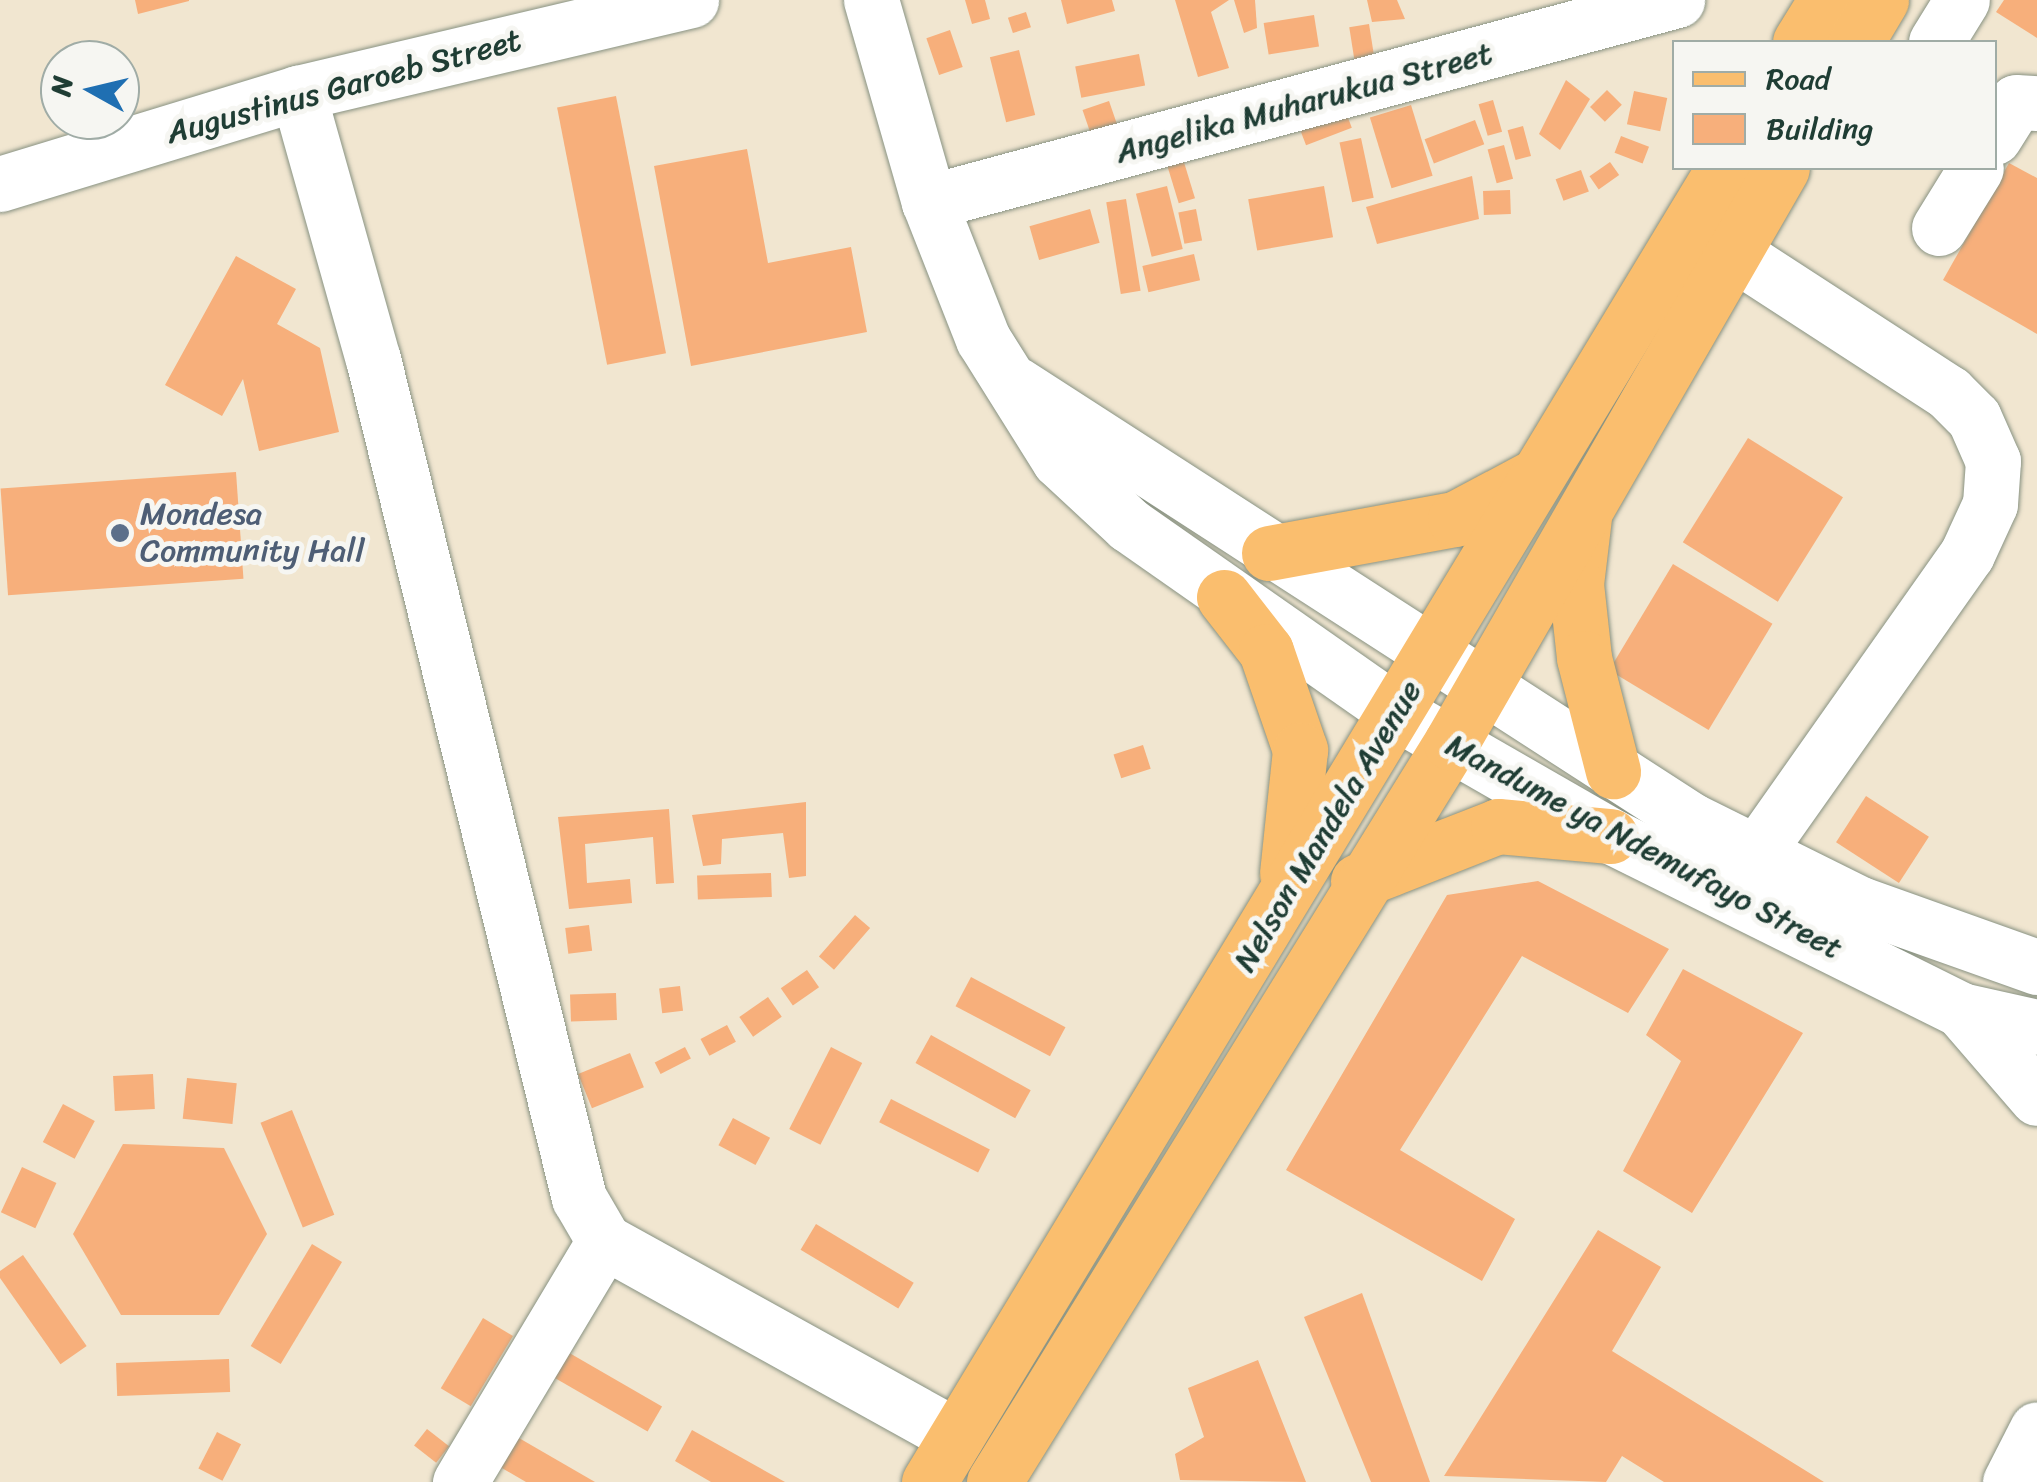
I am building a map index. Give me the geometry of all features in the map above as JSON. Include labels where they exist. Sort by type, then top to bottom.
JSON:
[{"type":"main road","points":[[1801,40],[1826,0]]},
{"type":"main road","points":[[1857,40],[1881,0]]},
{"type":"main road","name":"Nelson Mandela Avenue","points":[[929,1482],[1723,170]]},
{"type":"main road","name":"Nelson Mandela Avenue","points":[[994,1482],[1358,882],[1451,743],[1587,494],[1781,170]]},
{"type":"main road","points":[[1269,552],[1455,519],[1536,476]]},
{"type":"main road","points":[[1587,494],[1576,584],[1596,722],[1613,771]]},
{"type":"main road","points":[[1224,597],[1266,651],[1300,750],[1283,900]]},
{"type":"main road","points":[[1358,882],[1498,826],[1611,836]]},
{"type":"street","name":"Augustinus Garoeb Street","points":[[0,184],[298,93],[691,0]]},
{"type":"street","name":"Mandume ya Ndemufayo Street","points":[[871,0],[929,202],[982,339],[1014,382],[1059,460],[1224,597],[1397,713],[1611,836],[1962,1010],[2037,1027]]},
{"type":"street","name":"Angelika Muharukua Street","points":[[929,202],[1677,0]]},
{"type":"street","points":[[1937,40],[1962,0]]},
{"type":"street","points":[[298,93],[374,359],[579,1198],[604,1240],[956,1436]]},
{"type":"street","points":[[1997,132],[2016,102],[2037,102]]},
{"type":"street","points":[[1939,228],[1975,170]]},
{"type":"street","points":[[1732,252],[1948,393],[1974,418],[1993,460],[1990,504],[1968,554],[1757,852]]},
{"type":"street","name":"Mandume ya Ndemufayo Street","points":[[1014,382],[1269,552],[1484,682],[1613,771],[1757,852],[1860,904],[2037,967]]},
{"type":"street","points":[[1962,1010],[2037,1098]]},
{"type":"street","points":[[460,1482],[604,1240]]},
{"type":"street","points":[[2010,1482],[2037,1429]]},
{"type":"building","points":[[135,0],[189,0],[189,1],[138,14]]},
{"type":"building","points":[[965,0],[985,0],[990,19],[972,24]]},
{"type":"building","points":[[1061,0],[1112,0],[1115,11],[1067,24]]},
{"type":"building","points":[[1175,0],[1229,0],[1211,12],[1229,68],[1198,77]]},
{"type":"building","points":[[1234,0],[1255,0],[1257,28],[1244,33]]},
{"type":"building","points":[[1367,0],[1397,0],[1405,19],[1372,22]]},
{"type":"building","points":[[2004,0],[2037,0],[2037,38],[1996,12]]},
{"type":"building","points":[[1026,12],[1031,27],[1013,33],[1008,18]]},
{"type":"building","points":[[1314,15],[1319,47],[1269,55],[1264,23]]},
{"type":"building","points":[[1369,24],[1375,61],[1355,64],[1349,27]]},
{"type":"building","points":[[950,30],[963,67],[939,75],[926,38]]},
{"type":"building","points":[[1019,50],[1035,115],[1006,122],[990,57]]},
{"type":"building","points":[[1139,54],[1145,85],[1081,98],[1075,66]]},
{"type":"building","points":[[1566,80],[1590,99],[1560,150],[1539,134]]},
{"type":"building","points":[[1607,90],[1622,105],[1605,122],[1590,107]]},
{"type":"building","points":[[1634,91],[1667,98],[1660,131],[1627,124]]},
{"type":"building","points":[[616,96],[666,353],[607,365],[557,107]]},
{"type":"building","points":[[1493,100],[1502,132],[1488,136],[1479,104]]},
{"type":"building","points":[[1109,101],[1118,127],[1092,137],[1083,110]]},
{"type":"building","points":[[1411,105],[1433,176],[1392,188],[1370,118]]},
{"type":"building","points":[[1345,110],[1352,128],[1306,145],[1299,128]]},
{"type":"building","points":[[1475,120],[1484,144],[1434,164],[1425,139]]},
{"type":"building","points":[[1523,126],[1531,156],[1516,160],[1508,130]]},
{"type":"building","points":[[1621,136],[1649,147],[1643,164],[1615,153]]},
{"type":"building","points":[[1361,138],[1374,198],[1352,202],[1339,143]]},
{"type":"building","points":[[1504,145],[1513,179],[1497,183],[1488,149]]},
{"type":"building","points":[[747,149],[768,263],[851,247],[867,332],[691,366],[654,166]]},
{"type":"building","points":[[1183,159],[1195,198],[1179,203],[1167,164]]},
{"type":"building","points":[[1610,162],[1619,175],[1599,189],[1590,176]]},
{"type":"building","points":[[2009,163],[2037,178],[2037,334],[1943,280]]},
{"type":"building","points":[[1581,170],[1589,192],[1563,201],[1556,179]]},
{"type":"building","points":[[1472,176],[1479,219],[1377,244],[1366,207]]},
{"type":"building","points":[[1167,186],[1183,249],[1152,257],[1136,194]]},
{"type":"building","points":[[1324,186],[1333,237],[1257,251],[1248,199]]},
{"type":"building","points":[[1510,190],[1511,214],[1484,215],[1483,191]]},
{"type":"building","points":[[1126,199],[1141,291],[1121,294],[1106,202]]},
{"type":"building","points":[[1090,209],[1100,243],[1039,260],[1029,226]]},
{"type":"building","points":[[1196,209],[1202,240],[1184,244],[1178,212]]},
{"type":"building","points":[[1194,254],[1200,280],[1148,292],[1142,266]]},
{"type":"building","points":[[236,256],[296,289],[277,324],[320,348],[339,432],[259,451],[243,379],[222,416],[165,385]]},
{"type":"building","points":[[1748,438],[1843,497],[1778,602],[1683,542]]},
{"type":"building","name":"Mondesa Community Hall","points":[[236,472],[243,579],[8,595],[1,488]]},
{"type":"building","points":[[1673,564],[1772,624],[1709,730],[1609,670]]},
{"type":"building","points":[[1143,745],[1151,769],[1121,778],[1114,755]]},
{"type":"building","points":[[1866,796],[1929,837],[1899,883],[1836,842]]},
{"type":"building","points":[[806,802],[806,876],[789,878],[783,833],[722,839],[721,864],[703,866],[692,815]]},
{"type":"building","points":[[669,809],[674,883],[656,884],[653,837],[585,844],[587,883],[630,879],[632,903],[569,909],[558,817]]},
{"type":"building","points":[[771,873],[772,897],[698,900],[697,876]]},
{"type":"building","points":[[1538,881],[1669,949],[1628,1013],[1522,956],[1400,1150],[1515,1219],[1482,1281],[1286,1170],[1447,895]]},
{"type":"building","points":[[855,915],[870,928],[834,970],[819,957]]},
{"type":"building","points":[[589,925],[592,951],[568,954],[565,928]]},
{"type":"building","points":[[1683,969],[1803,1033],[1692,1213],[1623,1171],[1681,1061],[1646,1035]]},
{"type":"building","points":[[807,970],[819,987],[793,1006],[781,988]]},
{"type":"building","points":[[971,977],[1065,1027],[1050,1056],[956,1006]]},
{"type":"building","points":[[680,986],[683,1011],[662,1013],[659,989]]},
{"type":"building","points":[[616,993],[617,1020],[571,1022],[570,995]]},
{"type":"building","points":[[768,997],[782,1017],[753,1037],[739,1017]]},
{"type":"building","points":[[727,1025],[736,1042],[709,1056],[701,1039]]},
{"type":"building","points":[[931,1035],[1031,1090],[1015,1118],[915,1063]]},
{"type":"building","points":[[685,1047],[691,1059],[661,1074],[655,1062]]},
{"type":"building","points":[[831,1047],[862,1063],[820,1145],[789,1129]]},
{"type":"building","points":[[630,1053],[644,1087],[592,1108],[578,1074]]},
{"type":"building","points":[[153,1074],[155,1109],[115,1111],[113,1076]]},
{"type":"building","points":[[187,1078],[237,1083],[232,1124],[183,1119]]},
{"type":"building","points":[[891,1099],[990,1149],[978,1173],[879,1122]]},
{"type":"building","points":[[63,1104],[95,1121],[75,1159],[43,1142]]},
{"type":"building","points":[[292,1110],[334,1215],[303,1228],[260,1123]]},
{"type":"building","points":[[733,1118],[770,1138],[756,1165],[718,1145]]},
{"type":"building","points":[[123,1144],[224,1148],[267,1234],[219,1315],[121,1315],[73,1234]]},
{"type":"building","points":[[22,1167],[56,1183],[35,1228],[1,1212]]},
{"type":"building","points":[[816,1224],[914,1283],[898,1308],[801,1250]]},
{"type":"building","points":[[1598,1230],[1661,1267],[1612,1351],[1824,1482],[1664,1482],[1622,1456],[1606,1482],[1444,1476]]},
{"type":"building","points":[[312,1244],[342,1262],[281,1364],[251,1346]]},
{"type":"building","points":[[23,1255],[87,1346],[60,1364],[0,1278],[0,1271]]},
{"type":"building","points":[[1362,1293],[1430,1482],[1371,1482],[1304,1317]]},
{"type":"building","points":[[483,1318],[513,1336],[471,1406],[441,1388]]},
{"type":"building","points":[[559,1347],[662,1406],[648,1432],[544,1372]]},
{"type":"building","points":[[229,1359],[230,1392],[117,1396],[116,1363]]},
{"type":"building","points":[[1258,1360],[1306,1482],[1180,1480],[1175,1454],[1204,1437],[1188,1388]]},
{"type":"building","points":[[427,1429],[449,1446],[436,1463],[414,1446]]},
{"type":"building","points":[[692,1430],[785,1482],[711,1482],[675,1461]]},
{"type":"building","points":[[217,1432],[241,1444],[222,1481],[198,1469]]},
{"type":"building","points":[[512,1434],[595,1482],[526,1482],[495,1464]]},
{"type":"place","name":"Mondesa Community Hall","points":[[120,533]]}]
